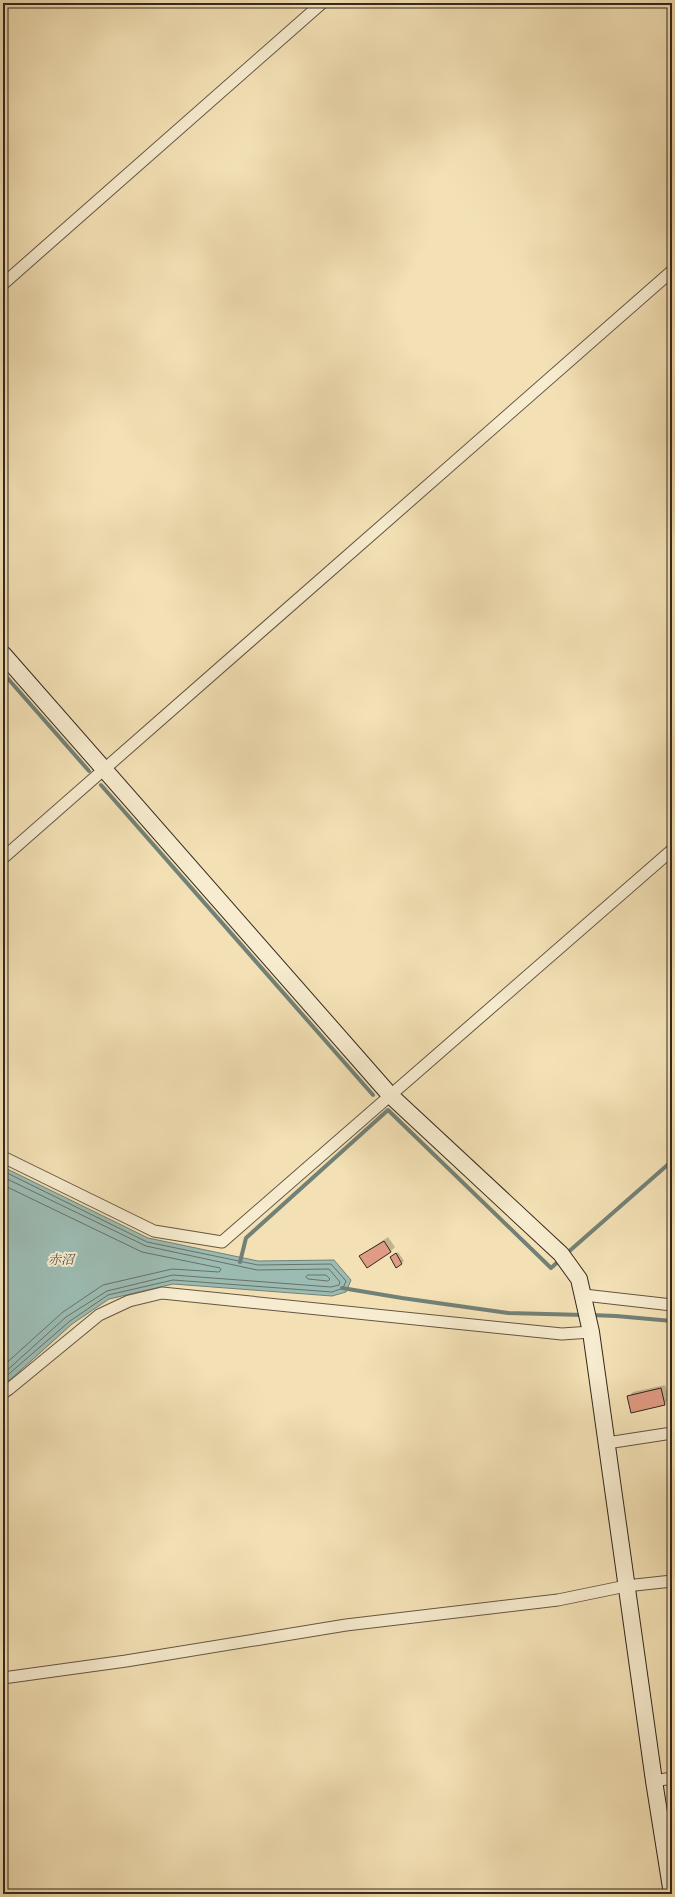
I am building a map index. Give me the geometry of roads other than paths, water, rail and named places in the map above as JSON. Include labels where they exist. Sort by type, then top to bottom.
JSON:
[{"type":"street","points":[[3,284],[322,3]]},
{"type":"street","points":[[3,858],[672,271]]},
{"type":"street","points":[[3,654],[390,1095],[564,1258],[579,1279],[585,1298],[590,1326],[654,1782],[672,1894]]},
{"type":"street","points":[[3,1157],[154,1231],[222,1242],[672,850]]},
{"type":"street","points":[[3,1393],[9,1390],[99,1314],[129,1301],[162,1293],[562,1334],[590,1326]]},
{"type":"street","points":[[585,1298],[672,1305]]},
{"type":"street","points":[[607,1443],[672,1433]]},
{"type":"street","points":[[3,1678],[126,1661],[346,1625],[558,1600],[626,1586],[672,1581]]},
{"type":"street","points":[[654,1782],[672,1778]]},
{"type":"water","name":"赤沼","points":[[3,1167],[148,1238],[258,1261],[334,1260],[351,1280],[346,1292],[332,1296],[173,1284],[109,1299],[72,1324],[11,1379],[3,1384]]},
{"type":"waterway","points":[[3,673],[89,771]]},
{"type":"waterway","points":[[101,785],[373,1095]]},
{"type":"waterway","points":[[240,1262],[246,1238],[388,1110],[551,1268],[561,1259]]},
{"type":"waterway","points":[[566,1254],[672,1161]]},
{"type":"waterway","points":[[342,1288],[508,1313],[584,1315]]},
{"type":"waterway","points":[[590,1315],[672,1321]]}]
